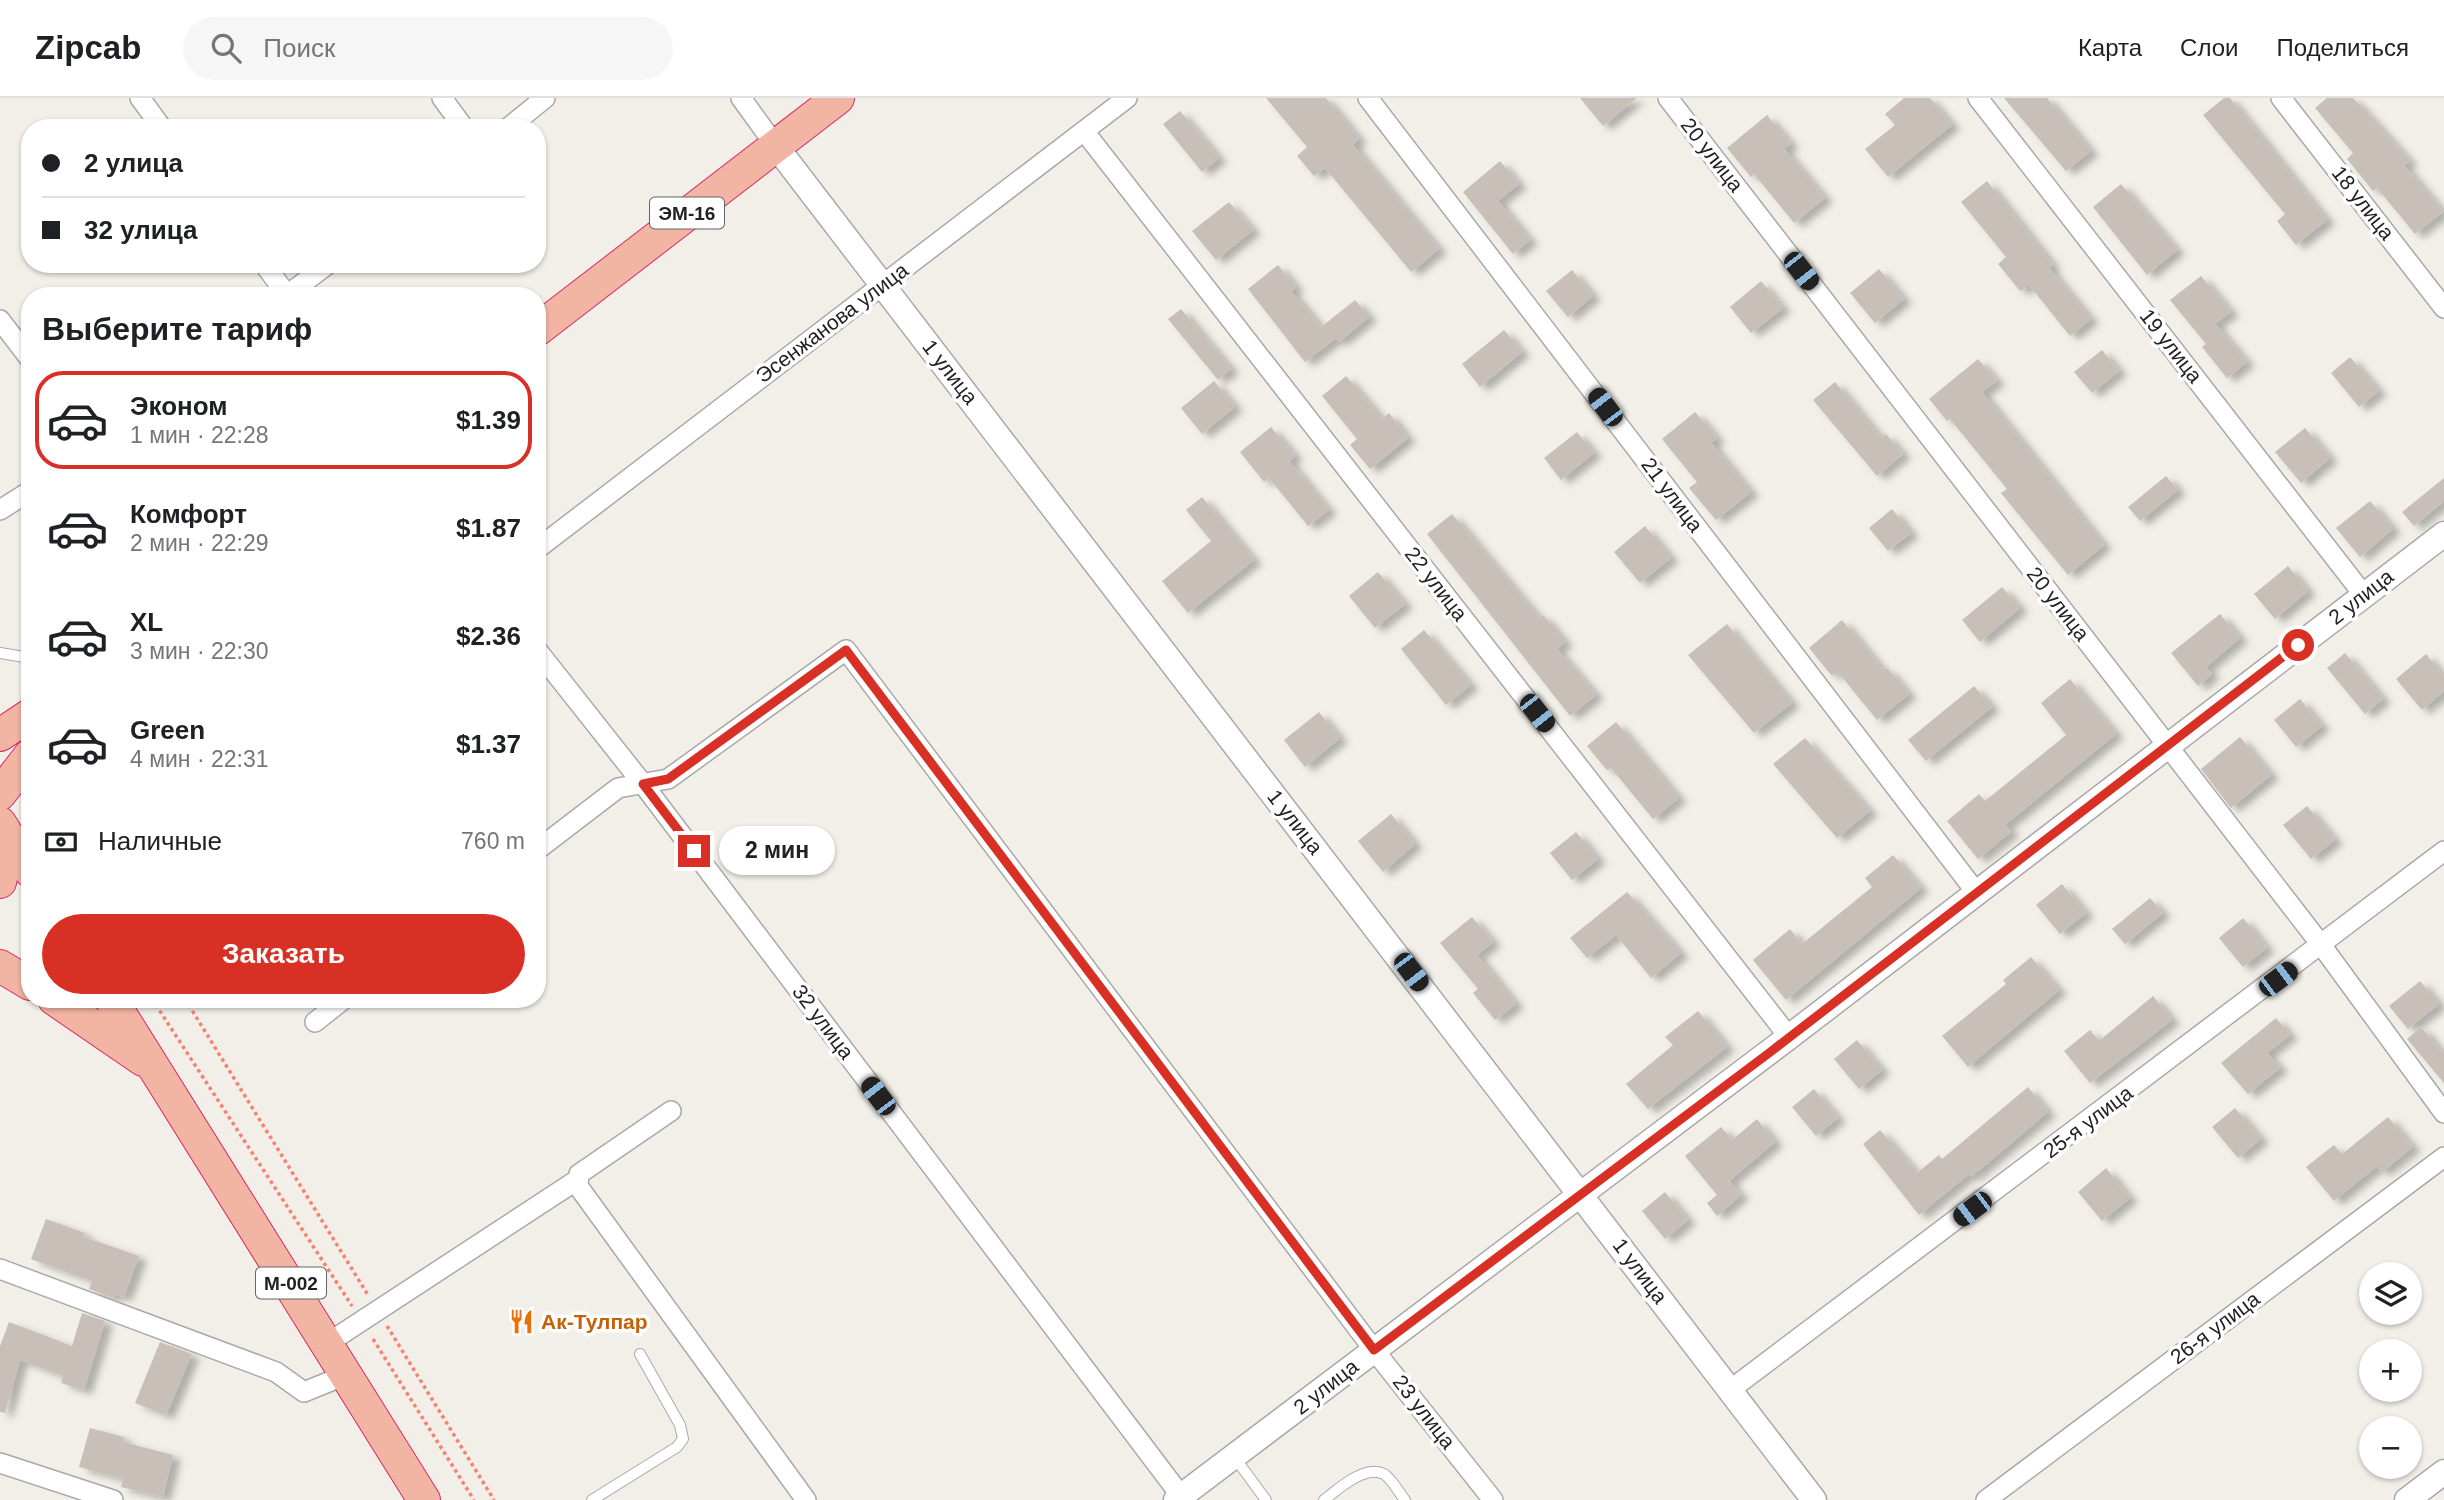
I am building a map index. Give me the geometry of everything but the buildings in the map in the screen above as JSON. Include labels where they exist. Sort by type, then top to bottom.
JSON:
[{"type":"highway","name":"ЭМ-16","points":[[546,323],[838,98]]},
{"type":"highway","points":[[0,735],[21,721]]},
{"type":"highway","points":[[0,794],[21,767]]},
{"type":"highway","points":[[1,826],[21,857]]},
{"type":"highway","points":[[0,882],[6,855],[1,826]]},
{"type":"highway","points":[[0,966],[21,979]]},
{"type":"highway","name":"M-002","points":[[67,1008],[155,1068]]},
{"type":"highway","name":"M-002","points":[[117,1008],[348,1374],[424,1500]]},
{"type":"street","points":[[140,98],[155,119]]},
{"type":"street","points":[[442,98],[457,119]]},
{"type":"street","points":[[519,119],[545,98]]},
{"type":"street","points":[[741,98],[775,145]]},
{"type":"street","name":"Эсенжанова улица","points":[[546,542],[1127,98]]},
{"type":"street","name":"21 улица","points":[[1368,98],[1976,892]]},
{"type":"street","name":"20 улица","points":[[1668,98],[2322,946],[2444,1113]]},
{"type":"street","name":"19 улица","points":[[1978,98],[2363,594]]},
{"type":"street","name":"18 улица","points":[[2281,98],[2444,308]]},
{"type":"street","name":"22 улица","points":[[1084,131],[1789,1037]]},
{"type":"street","name":"1 улица","points":[[775,145],[1814,1500]]},
{"type":"street","points":[[297,287],[316,273]]},
{"type":"street","points":[[0,320],[21,347]]},
{"type":"street","points":[[0,510],[21,497]]},
{"type":"street","name":"2 улица","points":[[1180,1499],[2169,748],[2363,594],[2444,534]]},
{"type":"street","name":"23 улица","points":[[546,843],[618,788],[668,779],[846,650],[1374,1350],[1493,1500]]},
{"type":"street","name":"32 улица","points":[[546,661],[643,784],[1180,1499]]},
{"type":"street","name":"25-я улица","points":[[1730,1390],[2322,946],[2444,851]]},
{"type":"street","points":[[315,1022],[333,1008]]},
{"type":"street","points":[[328,1343],[577,1180],[579,1174],[671,1111]]},
{"type":"street","name":"26-я улица","points":[[1986,1500],[2444,1157]]},
{"type":"street","points":[[577,1180],[806,1500]]},
{"type":"street","points":[[0,1270],[276,1372],[304,1392],[348,1374]]},
{"type":"street","points":[[0,1463],[113,1500]]},
{"type":"street","points":[[2407,1500],[2444,1472]]},
{"type":"lane","points":[[0,653],[21,656]]},
{"type":"lane","points":[[592,1500],[677,1447],[683,1439],[680,1425],[640,1354]]},
{"type":"lane","points":[[1235,1458],[1266,1500]]},
{"type":"lane","points":[[1324,1500],[1347,1484],[1375,1472],[1385,1474],[1405,1500]]},
{"type":"path","points":[[158,1008],[495,1500]]},
{"type":"path","points":[[191,1008],[474,1500]]},
{"type":"place","name":"Ак-Тулпар","points":[[521,1322]]},
{"type":"route","points":[[694,851],[643,784],[668,779],[846,650],[1374,1350],[2169,748],[2298,645]]}]
